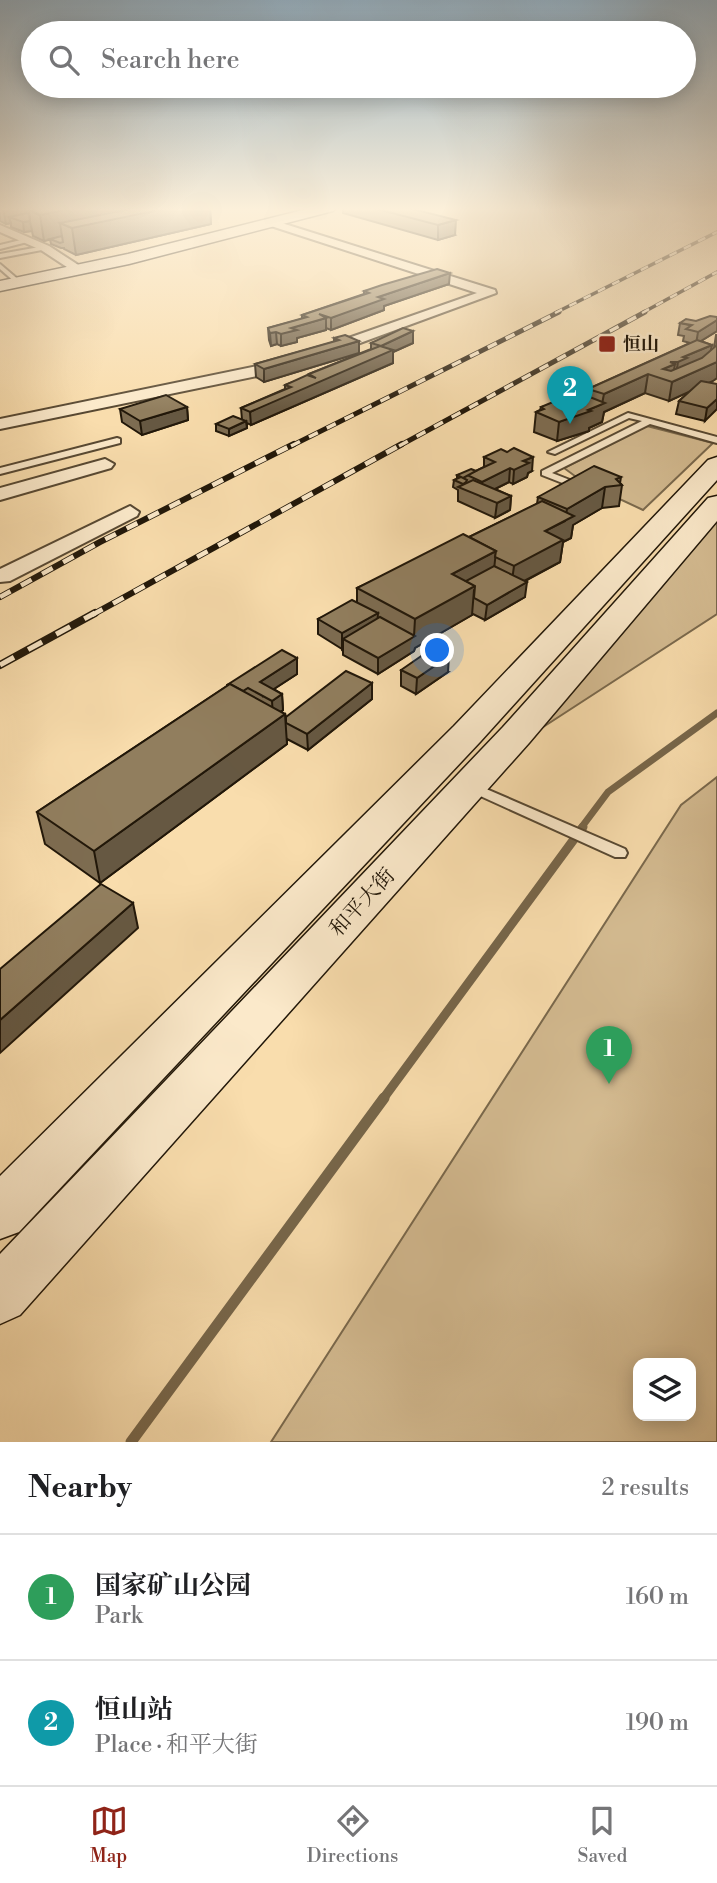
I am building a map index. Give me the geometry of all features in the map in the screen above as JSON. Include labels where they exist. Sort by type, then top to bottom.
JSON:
[{"type":"main road","points":[[0,286],[53,275]]},
{"type":"main road","name":"和平大街","points":[[0,1213],[467,734],[717,465]]},
{"type":"main road","name":"和平大街","points":[[0,1295],[469,786],[717,504]]},
{"type":"street","points":[[0,424],[272,369],[490,293],[441,275]]},
{"type":"street","points":[[0,494],[105,464]]},
{"type":"street","points":[[0,575],[3,577],[130,512]]},
{"type":"lane","points":[[10,275],[18,282]]},
{"type":"lane","points":[[552,452],[628,415],[717,440]]},
{"type":"lane","points":[[560,490],[572,484],[545,473],[649,421]]},
{"type":"lane","points":[[0,471],[117,441]]},
{"type":"lane","points":[[469,786],[620,853]]},
{"type":"shaded area","points":[[647,426],[713,443],[643,510],[583,482],[564,468]]},
{"type":"shaded area","points":[[717,520],[717,614],[517,744]]},
{"type":"shaded area","points":[[717,777],[717,1442],[271,1442],[681,805]]},
{"type":"building","points":[[415,275],[443,275],[378,297],[384,299],[331,318],[319,314],[326,318],[291,328],[297,330],[281,334],[270,333],[268,328],[307,317],[302,315],[369,293],[364,291]]},
{"type":"building","points":[[710,316],[717,317],[717,320],[698,332],[686,329],[692,325],[680,323],[686,319],[696,321]]},
{"type":"building","points":[[403,328],[413,331],[381,346],[371,343]]},
{"type":"building","points":[[345,335],[359,341],[264,369],[255,364],[339,340],[334,338]]},
{"type":"building","points":[[697,340],[712,345],[683,357],[687,358],[678,362],[670,362],[675,364],[663,369],[671,371],[702,358],[717,345],[717,362],[672,382],[648,374],[604,394],[588,389]]},
{"type":"building","points":[[380,346],[393,350],[250,412],[241,408],[291,387],[285,385],[307,375],[316,378],[309,374]]},
{"type":"building","points":[[701,381],[717,384],[717,399],[707,408],[679,401]]},
{"type":"building","points":[[577,392],[605,403],[559,422],[536,412],[544,409],[541,407]]},
{"type":"building","points":[[166,395],[187,407],[140,421],[120,409]]},
{"type":"building","points":[[233,416],[246,421],[229,429],[216,424]]},
{"type":"building","points":[[514,448],[533,457],[523,461],[529,463],[514,470],[510,468],[482,482],[467,475],[495,462],[484,457],[501,449],[507,452]]},
{"type":"building","points":[[594,466],[621,477],[616,479],[622,485],[605,487],[567,509],[538,497]]},
{"type":"building","points":[[471,469],[476,471],[463,478],[467,480],[463,484],[454,480],[461,477],[457,475]]},
{"type":"building","points":[[473,480],[511,496],[497,503],[458,487]]},
{"type":"building","points":[[542,501],[574,516],[545,531],[563,540],[514,566],[495,557],[496,551],[469,537]]},
{"type":"building","points":[[463,534],[496,551],[452,574],[475,586],[415,619],[357,588]]},
{"type":"building","points":[[494,566],[527,582],[487,605],[474,598],[475,586],[466,581]]},
{"type":"building","points":[[352,600],[378,613],[342,633],[318,619]]},
{"type":"building","points":[[380,617],[415,636],[378,658],[343,639]]},
{"type":"building","points":[[433,648],[449,656],[417,678],[401,670]]},
{"type":"building","points":[[282,650],[297,658],[260,682],[282,694],[272,701],[248,688],[243,691],[227,685]]},
{"type":"building","points":[[346,671],[372,683],[307,734],[286,723],[286,717]]},
{"type":"building","points":[[230,684],[285,714],[94,851],[37,812]]},
{"type":"building","points":[[101,884],[133,903],[0,1020],[0,969]]},
{"type":"waterway","points":[[581,828],[608,792],[717,713]]},
{"type":"waterway","points":[[383,1099],[583,827]]},
{"type":"waterway","points":[[131,1442],[384,1098]]},
{"type":"railway","points":[[555,313],[630,275]]},
{"type":"railway","points":[[642,313],[711,275]]},
{"type":"railway","points":[[291,446],[559,312]]},
{"type":"railway","points":[[399,446],[645,312]]},
{"type":"railway","points":[[0,597],[100,542],[294,444]]},
{"type":"railway","points":[[92,615],[402,444]]},
{"type":"railway","points":[[0,665],[95,613]]},
{"type":"place","name":"恒山","points":[[607,344]]},
{"type":"place","name":"恒山站","points":[[570,424]]},
{"type":"place","name":"国家矿山公园","points":[[609,1084]]}]
